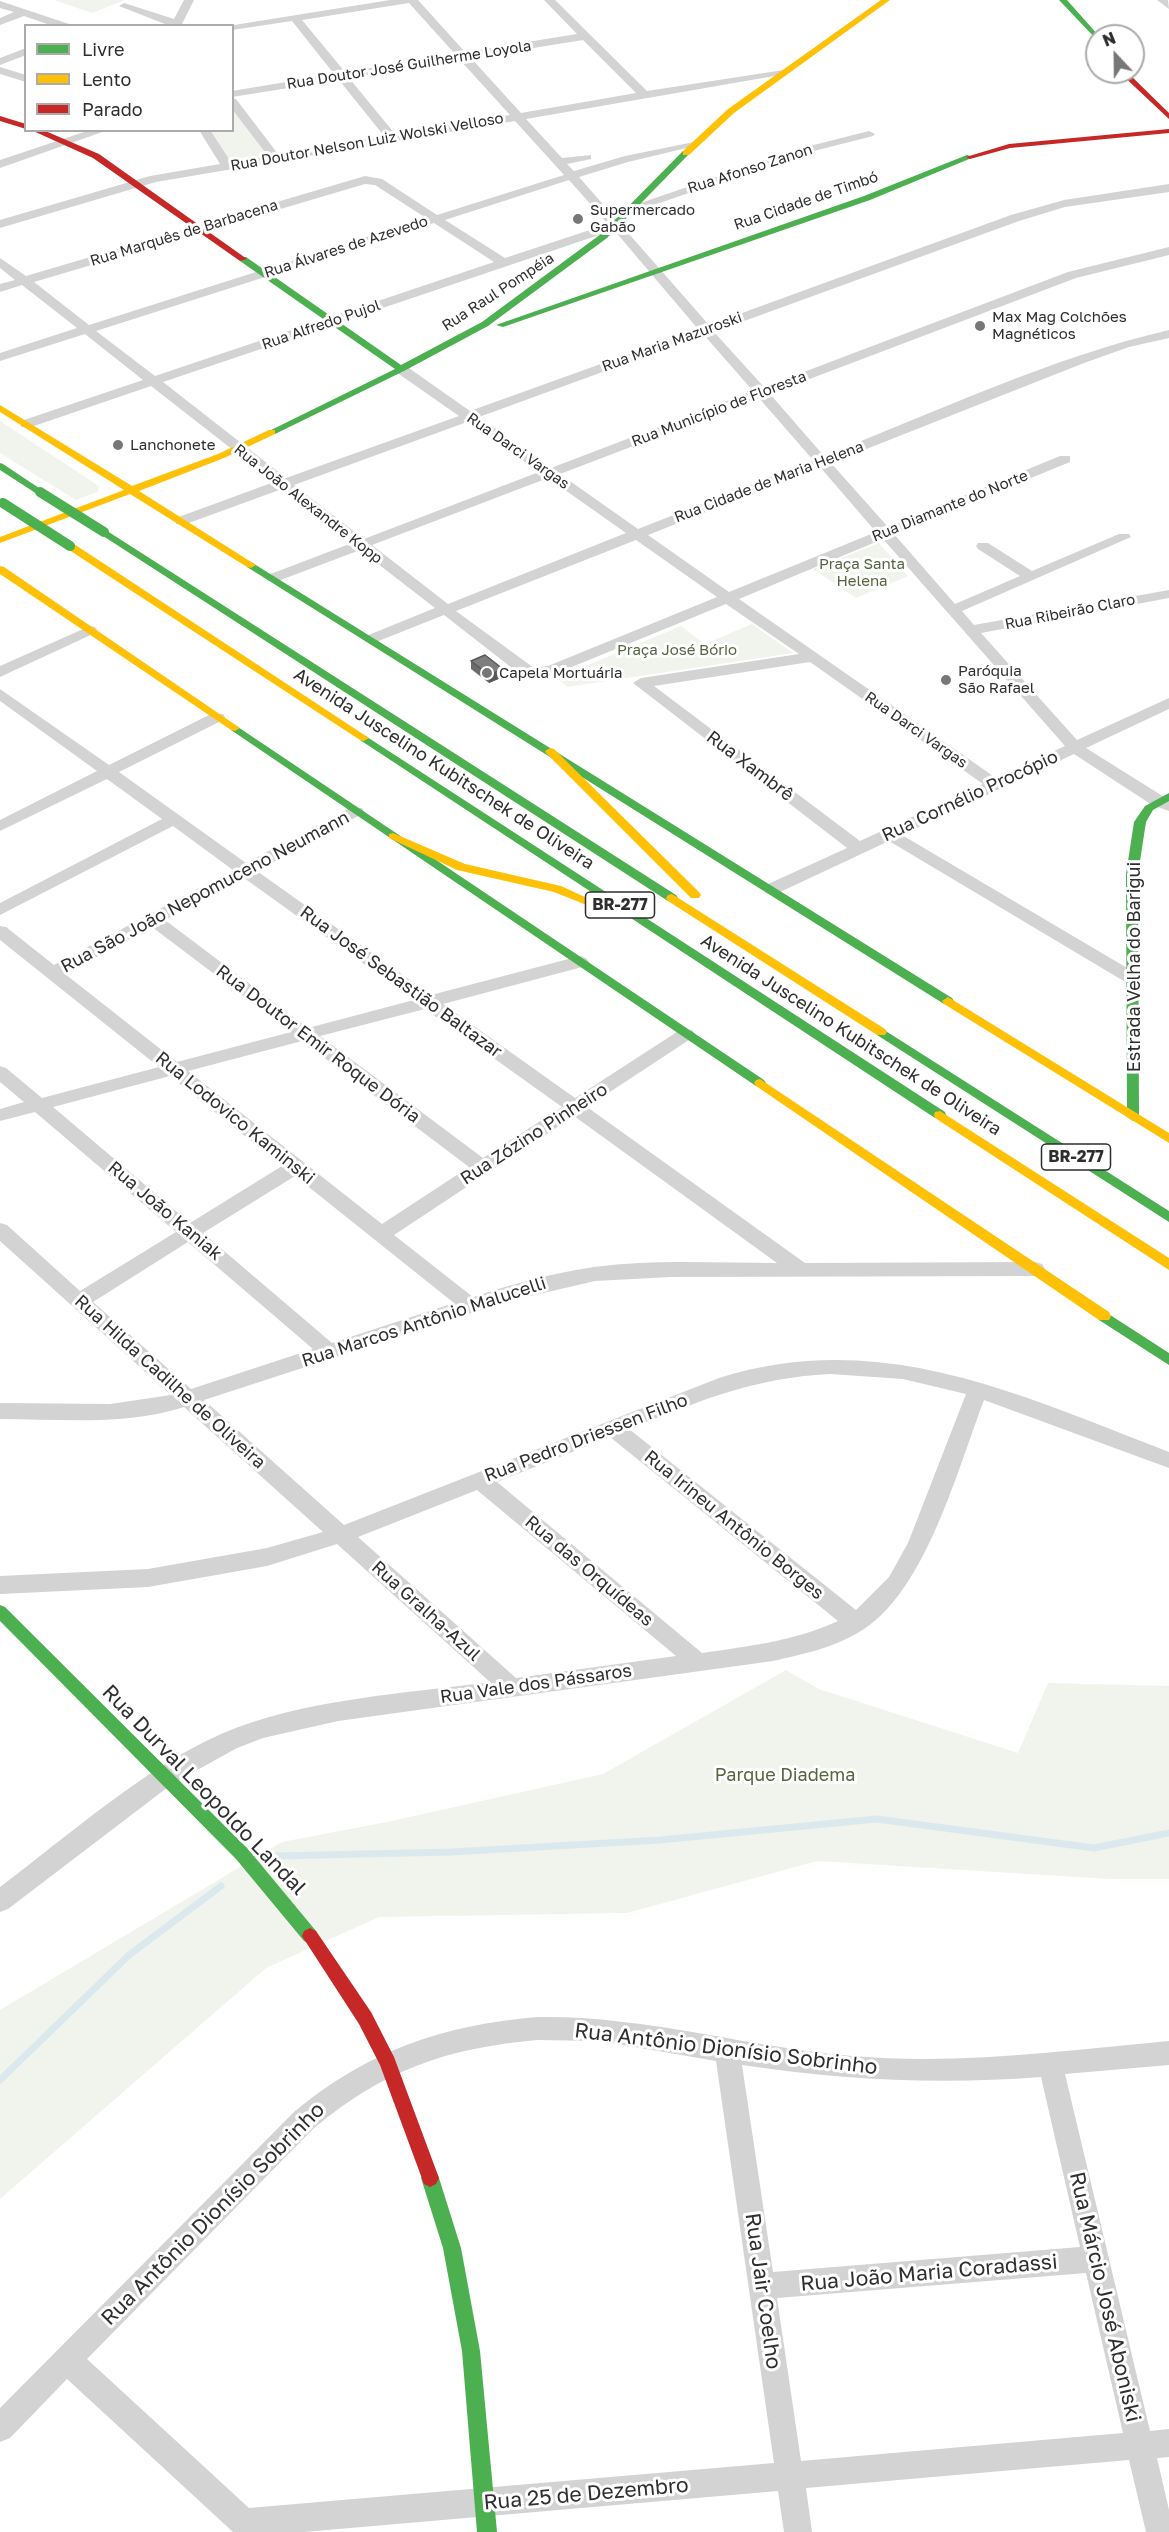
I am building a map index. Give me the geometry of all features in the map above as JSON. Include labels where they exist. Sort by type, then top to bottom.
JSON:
[{"type":"main road","name":"Rua Raul Pompéia","points":[[0,540],[238,448],[508,314],[604,236],[694,143],[731,111],[886,0]]},
{"type":"main road","points":[[1063,0],[1085,25]]},
{"type":"main road","points":[[1136,84],[1169,117]]},
{"type":"main road","points":[[0,118],[24,126]]},
{"type":"main road","name":"Rua Cidade de Timbó","points":[[508,314],[549,308],[867,198],[993,149],[1169,131]]},
{"type":"main road","name":"Rua Darci Vargas","points":[[40,132],[96,156],[400,369]]},
{"type":"main road","points":[[0,408],[1169,1139]]},
{"type":"main road","name":"BR-277","points":[[0,466],[1169,1216]]},
{"type":"main road","name":"Avenida Juscelino Kubitschek de Oliveira","points":[[2,502],[1169,1265]]},
{"type":"main road","points":[[0,569],[1169,1362]]},
{"type":"main road","points":[[550,751],[689,889],[756,951]]},
{"type":"main road","name":"Estrada Velha do Barigui","points":[[1133,1117],[1131,891],[1140,822],[1165,801]]},
{"type":"main road","points":[[393,836],[461,867],[572,893],[682,946]]},
{"type":"main road","name":"Rua Durval Leopoldo Landal","points":[[0,1611],[242,1854],[310,1935],[365,2018],[388,2063],[426,2164],[459,2279],[471,2351],[487,2532]]},
{"type":"street","points":[[124,6],[176,24],[189,0]]},
{"type":"street","points":[[234,27],[411,0],[616,225],[632,246],[1074,747],[1165,801]]},
{"type":"street","points":[[549,0],[644,95]]},
{"type":"street","points":[[1162,0],[1169,6]]},
{"type":"street","points":[[0,4],[59,24]]},
{"type":"street","points":[[0,22],[24,12]]},
{"type":"street","points":[[295,18],[392,138]]},
{"type":"street","name":"Rua Doutor José Guilherme Loyola","points":[[234,94],[585,36]]},
{"type":"street","points":[[0,62],[24,52]]},
{"type":"street","points":[[0,70],[24,78]]},
{"type":"street","name":"Rua Doutor Nelson Luiz Wolski Velloso","points":[[0,224],[135,183],[786,71]]},
{"type":"street","name":"Rua Doutor Nelson Luiz Wolski Velloso","points":[[739,80],[767,84]]},
{"type":"street","points":[[234,104],[275,158]]},
{"type":"street","points":[[0,164],[97,132]]},
{"type":"street","points":[[205,132],[227,166]]},
{"type":"street","name":"Rua Afonso Zanon","points":[[632,208],[802,152],[868,134]]},
{"type":"street","name":"Rua Álvares de Azevedo","points":[[0,357],[638,155],[694,143]]},
{"type":"street","points":[[558,162],[586,157]]},
{"type":"street","name":"Rua Marquês de Barbacena","points":[[0,288],[369,180],[378,182],[435,219]]},
{"type":"street","name":"Rua Maria Mazuroski","points":[[181,521],[1032,212],[1083,200],[1169,188]]},
{"type":"street","points":[[435,219],[504,263]]},
{"type":"street","name":"Rua Alfredo Pujol","points":[[26,424],[616,225]]},
{"type":"street","points":[[604,236],[632,246]]},
{"type":"street","name":"Rua Município de Floresta","points":[[273,578],[1072,275],[1169,251]]},
{"type":"street","name":"Rua João Alexandre Kopp","points":[[0,262],[519,669],[534,673]]},
{"type":"street","name":"Rua Cidade de Maria Helena","points":[[370,639],[1104,351],[1169,334]]},
{"type":"street","name":"Rua Darci Vargas","points":[[400,369],[994,784]]},
{"type":"street","name":"Rua Diamante do Norte","points":[[534,673],[552,670],[1065,459]]},
{"type":"street","points":[[952,610],[1124,537]]},
{"type":"street","points":[[983,546],[1031,577]]},
{"type":"street","name":"Rua Ribeirão Claro","points":[[970,630],[1169,594]]},
{"type":"street","points":[[0,672],[90,630]]},
{"type":"street","name":"Rua Xambrê","points":[[812,657],[641,683],[858,848]]},
{"type":"street","name":"Rua José Sebastião Baltazar","points":[[0,694],[801,1270]]},
{"type":"street","name":"Rua Cornélio Procópio","points":[[772,889],[1169,703]]},
{"type":"street","points":[[0,826],[217,717]]},
{"type":"street","points":[[0,805],[17,818]]},
{"type":"street","name":"Rua São João Nepomuceno Neumann","points":[[54,973],[356,811]]},
{"type":"street","points":[[0,910],[174,819]]},
{"type":"street","points":[[889,834],[1133,979]]},
{"type":"street","name":"Rua Doutor Emir Roque Dória","points":[[153,920],[483,1168]]},
{"type":"street","name":"Rua Lodovico Kaminski","points":[[0,931],[470,1305]]},
{"type":"street","points":[[0,1115],[580,962]]},
{"type":"street","name":"Rua Zózino Pinheiro","points":[[381,1234],[686,1034]]},
{"type":"street","name":"Rua João Kaniak","points":[[0,1072],[330,1352]]},
{"type":"street","points":[[79,1301],[296,1166]]},
{"type":"street","name":"Rua Hilda Cadilhe de Oliveira","points":[[0,1230],[340,1534]]},
{"type":"street","name":"Rua Marcos Antônio Malucelli","points":[[4,1407],[127,1411],[189,1399],[470,1305],[533,1286],[595,1274],[647,1270],[1035,1269]]},
{"type":"street","name":"Rua Pedro Driessen Filho","points":[[0,1585],[111,1581],[186,1573],[267,1557],[340,1534],[726,1383],[798,1368],[867,1367],[899,1372],[977,1391],[1169,1460]]},
{"type":"street","name":"Rua Vale dos Pássaros","points":[[0,1901],[164,1777],[229,1742],[299,1719],[795,1647],[836,1634],[856,1623],[884,1599],[908,1564],[918,1544],[977,1391]]},
{"type":"street","name":"Rua Irineu Antônio Borges","points":[[612,1427],[856,1623]]},
{"type":"street","name":"Rua das Orquídeas","points":[[480,1479],[698,1662]]},
{"type":"street","name":"Rua Gralha-Azul","points":[[340,1534],[512,1688]]},
{"type":"street","name":"Rua Antônio Dionísio Sobrinho","points":[[0,2428],[304,2120],[332,2097],[388,2063],[472,2038],[556,2028],[613,2032],[727,2051],[877,2070],[957,2069],[1169,2053]]},
{"type":"street","name":"Rua Jair Coelho","points":[[727,2051],[798,2532]]},
{"type":"street","name":"Rua Márcio José Aboniski","points":[[1050,2063],[1160,2532]]},
{"type":"street","name":"Rua João Maria Coradassi","points":[[762,2286],[1096,2259]]},
{"type":"street","name":"Rua 25 de Dezembro","points":[[67,2360],[244,2527],[485,2502],[1169,2443]]},
{"type":"green space","points":[[54,0],[125,0],[92,13]]},
{"type":"green space","points":[[234,108],[269,156],[231,162],[211,132],[234,132]]},
{"type":"green space","points":[[0,421],[99,486],[98,492],[76,500],[0,453]]},
{"type":"green space","name":"Praça Santa Helena","points":[[879,543],[908,576],[856,598],[813,569]]},
{"type":"green space","name":"Praça José Bório","points":[[752,624],[793,653],[567,687],[557,678],[681,626],[705,644]]},
{"type":"green space","name":"Parque Diadema","points":[[786,1670],[819,1689],[1018,1753],[1048,1683],[1169,1686],[1169,1879],[1110,1879],[817,1861],[627,1913],[379,1917],[266,1968],[0,2199],[0,2010],[282,1842],[387,1822],[603,1774]]},
{"type":"building","points":[[485,655],[503,669],[489,675],[471,661]]},
{"type":"waterway","points":[[276,1856],[451,1852],[660,1840],[877,1819],[1094,1848],[1169,1833]]},
{"type":"waterway","points":[[0,2080],[129,1955],[221,1886]]},
{"type":"traffic: fast","points":[[1063,0],[1085,25]]},
{"type":"traffic: fast","points":[[272,432],[401,369],[485,324],[604,236],[686,153]]},
{"type":"traffic: fast","points":[[500,325],[867,198],[970,157]]},
{"type":"traffic: fast","points":[[243,259],[401,369]]},
{"type":"traffic: fast","points":[[0,466],[40,492]]},
{"type":"traffic: fast","points":[[40,492],[104,532]]},
{"type":"traffic: fast","points":[[3,503],[70,546]]},
{"type":"traffic: fast","points":[[104,532],[672,898]]},
{"type":"traffic: fast","points":[[251,565],[948,1001]]},
{"type":"traffic: fast","points":[[235,728],[760,1083]]},
{"type":"traffic: fast","points":[[364,738],[940,1115]]},
{"type":"traffic: fast","points":[[1133,1117],[1132,874],[1140,822],[1149,808],[1169,796]]},
{"type":"traffic: fast","points":[[881,1032],[1169,1217]]},
{"type":"traffic: fast","points":[[1104,1316],[1169,1360]]},
{"type":"traffic: fast","points":[[0,1611],[242,1854],[310,1936]]},
{"type":"traffic: fast","points":[[430,2178],[452,2248],[471,2351],[487,2532]]},
{"type":"traffic: slow","points":[[686,153],[731,111],[886,0]]},
{"type":"traffic: slow","points":[[0,408],[251,565]]},
{"type":"traffic: slow","points":[[0,540],[221,456],[272,432]]},
{"type":"traffic: slow","points":[[70,546],[364,738]]},
{"type":"traffic: slow","points":[[0,569],[235,728]]},
{"type":"traffic: slow","points":[[550,751],[695,895]]},
{"type":"traffic: slow","points":[[393,836],[461,867],[557,889],[594,904]]},
{"type":"traffic: slow","points":[[672,898],[881,1032]]},
{"type":"traffic: slow","points":[[948,1001],[1169,1139]]},
{"type":"traffic: slow","points":[[760,1083],[1104,1316]]},
{"type":"traffic: slow","points":[[940,1115],[1169,1265]]},
{"type":"traffic: jam","points":[[1135,84],[1169,117]]},
{"type":"traffic: jam","points":[[0,118],[24,126]]},
{"type":"traffic: jam","points":[[970,157],[1009,146],[1169,131]]},
{"type":"traffic: jam","points":[[40,132],[96,156],[243,259]]},
{"type":"traffic: jam","points":[[310,1936],[365,2018],[388,2063],[430,2178]]},
{"type":"place","name":"Supermercado Gabão","points":[[578,219]]},
{"type":"place","name":"Max Mag Colchões Magnéticos","points":[[980,326]]},
{"type":"place","name":"Lanchonete","points":[[118,445]]},
{"type":"place","name":"Capela Mortuária","points":[[487,673]]},
{"type":"place","name":"Paróquia São Rafael","points":[[946,680]]}]
